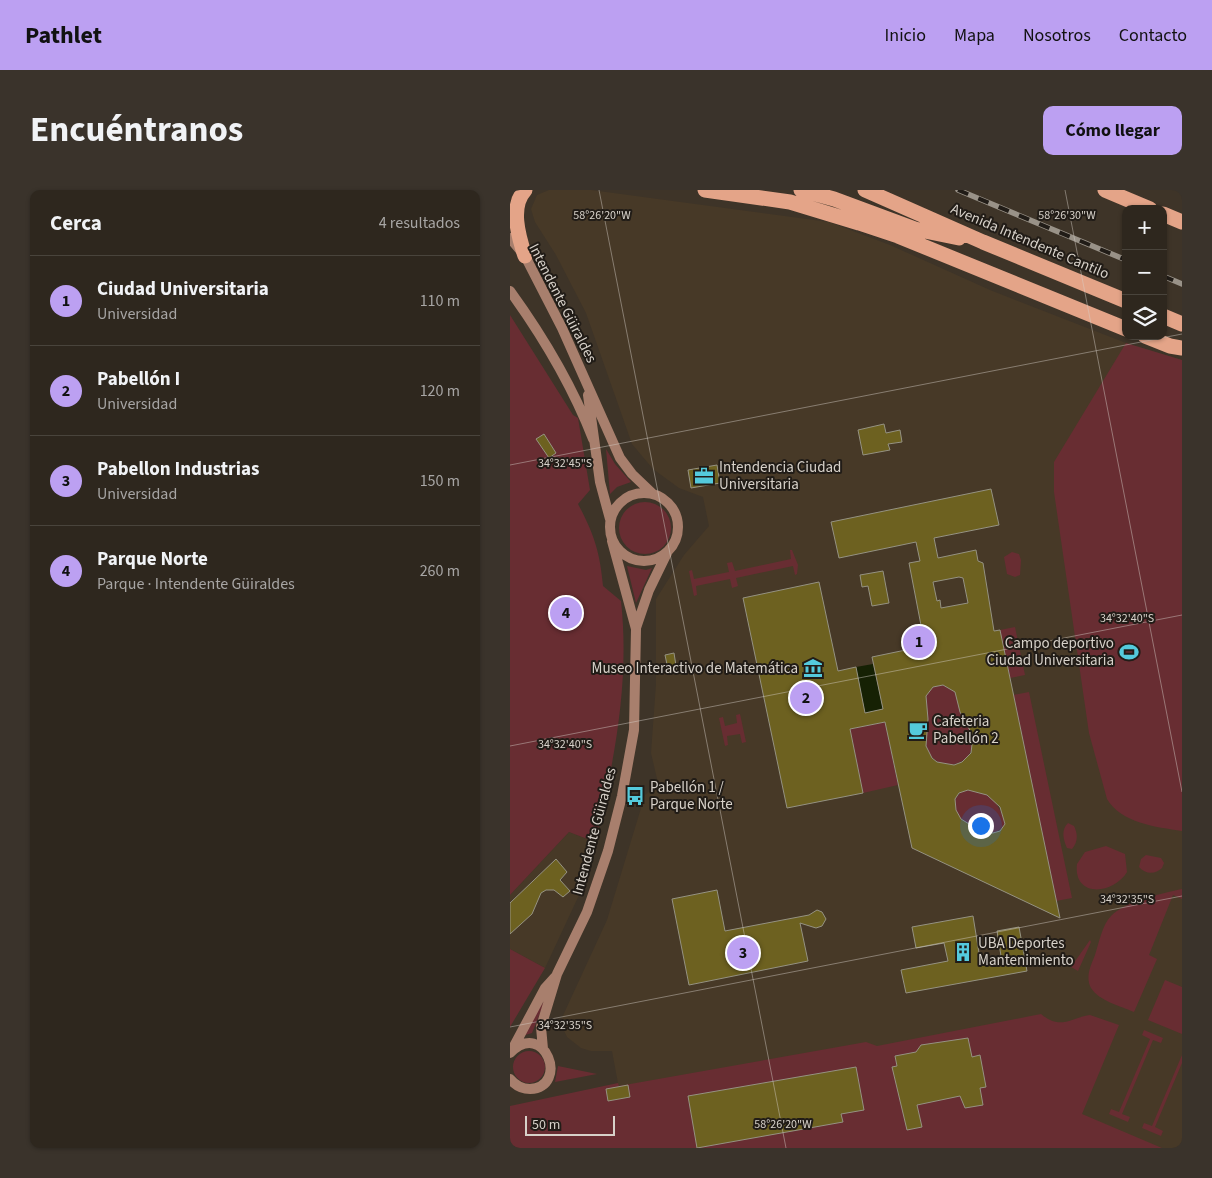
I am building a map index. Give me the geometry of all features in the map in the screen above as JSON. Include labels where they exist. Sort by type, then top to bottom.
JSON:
[{"type":"highway","points":[[524,256],[514,210],[517,199],[525,190]]},
{"type":"highway","points":[[705,190],[790,202],[851,220],[898,236],[1122,327]]},
{"type":"highway","points":[[800,190],[834,199],[915,229],[983,242]]},
{"type":"highway","name":"Avenida Intendente Cantilo","points":[[865,190],[983,242],[1122,299]]},
{"type":"highway","points":[[1105,190],[1141,205]]},
{"type":"highway","points":[[1167,216],[1182,222]]},
{"type":"highway","points":[[1167,318],[1182,324]]},
{"type":"highway","points":[[1155,340],[1182,348]]},
{"type":"main road","name":"Intendente Güiraldes","points":[[510,238],[524,256],[562,328],[620,458],[632,474],[653,494]]},
{"type":"main road","name":"Intendente Güiraldes","points":[[510,291],[555,357],[582,410],[593,439]]},
{"type":"main road","name":"Intendente Güiraldes","points":[[586,383],[593,439],[610,519]]},
{"type":"main road","points":[[642,493],[653,494],[665,500],[673,509],[677,519],[676,541],[667,553],[656,560],[643,562],[630,559],[619,552],[612,541],[610,519],[614,509],[632,495],[642,493]]},
{"type":"main road","name":"Intendente Güiraldes","points":[[528,1089],[544,1083],[550,1074],[551,1063],[543,1049],[541,1027],[557,974],[587,912],[597,884],[622,796],[634,730],[636,629],[612,541]]},
{"type":"main road","name":"Intendente Güiraldes","points":[[636,629],[649,590],[667,553]]},
{"type":"main road","name":"Intendente Güiraldes","points":[[510,1053],[545,988],[557,974]]},
{"type":"main road","points":[[510,1053],[518,1046],[526,1044],[543,1049]]},
{"type":"main road","points":[[510,1079],[520,1088],[528,1089]]},
{"type":"main road","points":[[510,1093],[528,1089]]},
{"type":"shaded area","points":[[549,190],[591,190],[829,222],[890,245],[990,290],[1126,343],[1182,360],[1182,1148],[630,1148],[612,1051],[591,1051],[581,1048],[567,1037],[560,1022],[607,920],[645,795],[658,783],[651,753],[656,684],[656,599],[684,555],[709,526],[703,497],[679,488],[653,469],[632,444],[586,313],[556,255],[535,222],[531,209],[537,195]]},
{"type":"shaded area","points":[[510,315],[573,415],[578,418],[590,490],[578,504],[595,544],[603,586],[621,601],[623,662],[619,722],[595,842],[569,832],[510,895]]},
{"type":"shaded area","name":"Campo deportivo Ciudad Universitaria","points":[[1126,343],[1182,360],[1182,831],[1130,819],[1121,814],[1107,799],[1089,733],[1054,492],[1054,462]]},
{"type":"shaded area","points":[[606,449],[615,464],[631,482],[617,487],[610,494]]},
{"type":"shaded area","points":[[645,502],[659,506],[667,514],[671,528],[667,542],[659,550],[645,554],[631,550],[623,542],[619,528],[623,514],[631,506]]},
{"type":"shaded area","points":[[790,550],[792,550],[798,565],[797,574],[795,575],[793,566],[736,578],[738,586],[732,588],[730,579],[696,586],[697,595],[694,596],[689,571],[692,570],[694,579],[729,572],[727,563],[732,562],[735,571],[791,559]]},
{"type":"shaded area","points":[[1012,552],[1019,554],[1021,560],[1020,575],[1015,577],[1007,574],[1004,557]]},
{"type":"shaded area","points":[[627,566],[646,570],[652,568],[636,603]]},
{"type":"shaded area","points":[[1015,627],[1025,675],[1010,678],[1000,630]]},
{"type":"shaded area","points":[[873,664],[883,709],[865,713],[856,667]]},
{"type":"shaded area","points":[[943,685],[955,692],[961,715],[973,735],[973,746],[969,755],[962,761],[954,764],[937,761],[931,755],[925,743],[928,726],[926,696],[933,687]]},
{"type":"shaded area","points":[[1029,692],[1072,898],[1056,901],[1013,695]]},
{"type":"shaded area","points":[[740,714],[746,742],[742,743],[740,734],[727,736],[728,745],[725,746],[719,718],[723,717],[725,726],[737,723],[736,715]]},
{"type":"shaded area","points":[[885,722],[898,785],[863,793],[850,729]]},
{"type":"shaded area","points":[[968,790],[983,793],[997,804],[1005,823],[1000,829],[987,833],[979,831],[965,823],[960,817],[956,811],[955,799],[962,791]]},
{"type":"shaded area","points":[[1068,823],[1074,826],[1077,835],[1072,849],[1067,848],[1064,838],[1064,829]]},
{"type":"shaded area","points":[[569,832],[595,842],[580,893],[545,968],[510,949],[510,895]]},
{"type":"shaded area","points":[[1106,846],[1125,854],[1127,872],[1121,880],[1104,889],[1087,888],[1081,883],[1077,875],[1077,864],[1085,852]]},
{"type":"shaded area","points":[[1146,855],[1161,858],[1164,863],[1162,868],[1153,873],[1141,869],[1139,867],[1141,859]]},
{"type":"shaded area","points":[[1182,889],[1182,899],[1173,895],[1149,955],[1157,959],[1134,1012],[1111,1003],[1095,993],[1089,984],[1090,967],[1105,924],[1111,916],[1134,902]]},
{"type":"shaded area","points":[[1090,940],[1091,942],[1078,971],[1071,967]]},
{"type":"shaded area","points":[[510,949],[545,968],[510,1027]]},
{"type":"shaded area","points":[[1165,980],[1182,987],[1182,1034],[1148,1020]]},
{"type":"shaded area","points":[[547,996],[532,1033],[522,1036]]},
{"type":"shaded area","points":[[1041,1014],[1055,1022],[1066,1022],[1090,1015],[1119,1025],[1082,1114],[1162,1148],[510,1148],[510,1106],[618,1083],[619,1086],[866,1042],[877,1046]]},
{"type":"shaded area","points":[[1144,1030],[1163,1038],[1161,1043],[1153,1040],[1122,1114],[1130,1117],[1128,1122],[1109,1114],[1111,1109],[1119,1112],[1150,1039],[1142,1035]]},
{"type":"shaded area","points":[[529,1051],[541,1055],[545,1067],[541,1079],[529,1083],[517,1079],[513,1067],[517,1055]]},
{"type":"shaded area","points":[[1182,1055],[1182,1063],[1155,1127],[1163,1131],[1161,1136],[1142,1128],[1144,1123],[1152,1126]]},
{"type":"shaded area","points":[[558,1066],[597,1074],[555,1082]]},
{"type":"building","points":[[884,424],[886,433],[900,430],[902,442],[888,444],[890,450],[863,455],[858,430]]},
{"type":"building","points":[[544,434],[556,453],[549,458],[536,439]]},
{"type":"building","name":"Intendencia Ciudad Universitaria","points":[[717,465],[720,483],[691,488],[688,470]]},
{"type":"building","points":[[991,489],[999,525],[934,538],[938,558],[976,550],[978,561],[983,563],[994,631],[1000,630],[1060,918],[912,848],[885,722],[850,729],[863,793],[787,808],[743,598],[819,582],[838,671],[856,667],[865,713],[883,709],[872,657],[925,646],[909,563],[920,561],[916,542],[839,558],[831,522]],"holes":[[[959,577],[963,578],[968,603],[941,608],[940,600],[937,601],[933,582]],[[943,685],[955,692],[960,712],[973,736],[971,753],[962,762],[954,765],[937,762],[932,758],[926,746],[928,719],[926,696],[933,687]],[[968,790],[987,795],[1000,807],[1005,824],[1000,831],[993,833],[982,832],[961,819],[956,810],[955,799],[959,793]]]},
{"type":"building","points":[[883,571],[889,603],[872,606],[868,586],[862,587],[860,575]]},
{"type":"building","points":[[674,653],[677,672],[669,674],[665,655]]},
{"type":"building","points":[[556,859],[567,872],[560,880],[570,891],[563,897],[554,890],[546,890],[541,893],[532,914],[510,934],[510,903]]},
{"type":"building","points":[[717,890],[725,931],[809,915],[817,910],[822,912],[826,919],[822,926],[816,928],[800,923],[808,961],[689,985],[672,899]]},
{"type":"building","name":"UBA Deportes Mantenimiento","points":[[973,916],[980,959],[1001,956],[997,931],[1019,927],[1027,971],[906,993],[901,970],[948,961],[944,943],[916,948],[912,927]]},
{"type":"building","points":[[968,1038],[972,1057],[980,1055],[986,1087],[980,1088],[983,1105],[965,1108],[960,1096],[917,1105],[922,1127],[907,1130],[892,1067],[897,1066],[895,1056],[916,1052],[921,1045]]},
{"type":"building","points":[[856,1067],[864,1110],[841,1114],[843,1122],[697,1148],[688,1096]]},
{"type":"building","points":[[628,1085],[630,1097],[608,1101],[606,1089]]},
{"type":"railway","points":[[958,190],[1122,258]]},
{"type":"railway","points":[[1167,278],[1182,284]]},
{"type":"place","name":"Intendencia Ciudad Universitaria","points":[[704,476]]},
{"type":"place","name":"Parque Norte","points":[[566,613]]},
{"type":"place","name":"Ciudad Universitaria","points":[[919,642]]},
{"type":"place","name":"Campo deportivo Ciudad Universitaria","points":[[1129,652]]},
{"type":"place","name":"Museo Interactivo de Matemática","points":[[813,668]]},
{"type":"place","name":"Pabellón I","points":[[806,698]]},
{"type":"place","name":"Cafeteria Pabellón 2","points":[[918,730]]},
{"type":"place","name":"Pabellón 1 / Parque Norte","points":[[635,796]]},
{"type":"place","name":"UBA Deportes Mantenimiento","points":[[963,952]]},
{"type":"place","name":"Pabellon Industrias","points":[[743,953]]}]
